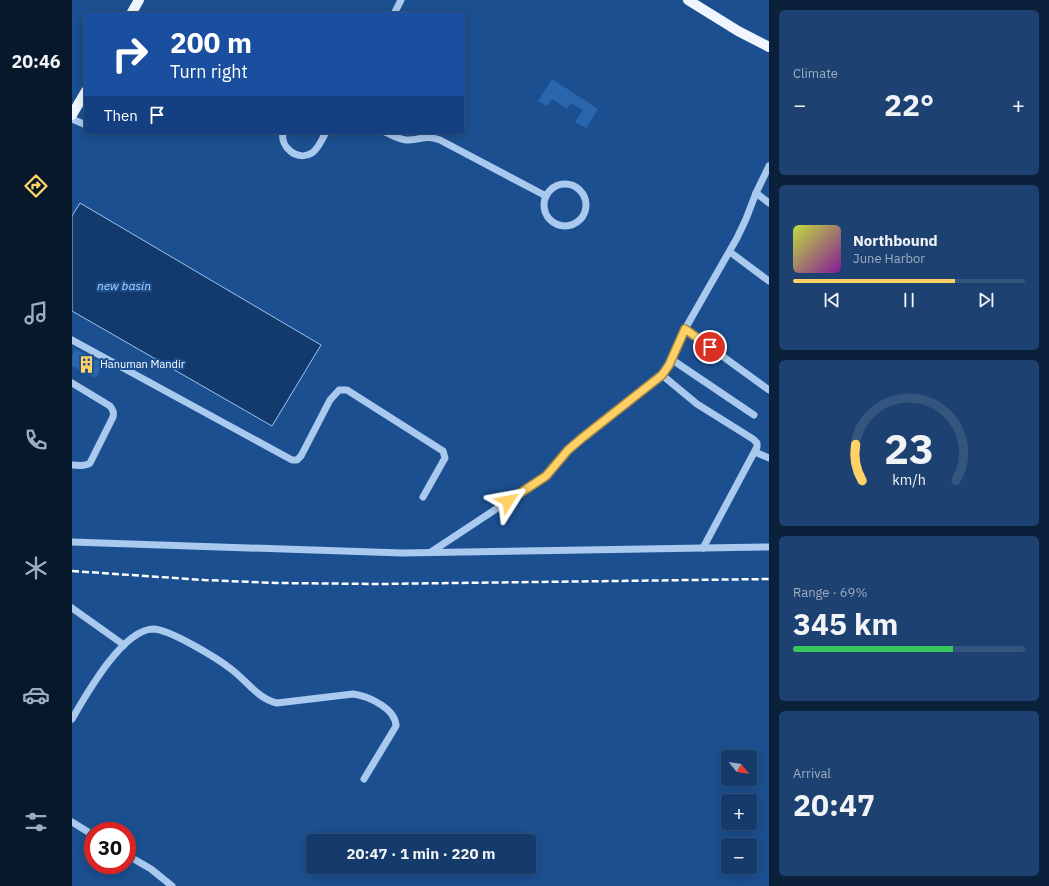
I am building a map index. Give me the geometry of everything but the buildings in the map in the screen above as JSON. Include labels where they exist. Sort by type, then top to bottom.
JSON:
[{"type":"main road","points":[[132,12],[139,0]]},
{"type":"main road","points":[[688,0],[700,3],[738,31],[769,47]]},
{"type":"main road","points":[[72,115],[84,94]]},
{"type":"street","points":[[395,12],[401,0]]},
{"type":"street","points":[[72,119],[84,124]]},
{"type":"street","points":[[282,134],[284,144],[288,150],[295,154],[303,155],[310,154],[316,148],[325,134]]},
{"type":"street","points":[[389,134],[405,140],[414,140],[430,136],[546,196]]},
{"type":"street","points":[[431,552],[546,476],[568,450],[662,375],[685,329],[730,252],[769,168]]},
{"type":"street","points":[[561,184],[574,186],[580,190],[584,196],[585,209],[582,216],[578,221],[571,224],[558,224],[552,221],[544,210],[546,196],[549,190],[555,186],[561,184]]},
{"type":"street","points":[[756,194],[769,203]]},
{"type":"street","points":[[730,252],[769,281]]},
{"type":"street","points":[[685,329],[769,390]]},
{"type":"street","points":[[72,340],[292,460],[297,460],[301,456],[330,400],[339,390],[347,390],[444,451],[445,458],[423,497]]},
{"type":"street","points":[[671,359],[754,415]]},
{"type":"street","points":[[662,375],[697,404],[757,443],[755,452],[703,548]]},
{"type":"street","points":[[72,383],[110,406],[114,413],[90,463],[82,466],[72,465]]},
{"type":"street","points":[[755,452],[769,458]]},
{"type":"street","points":[[72,542],[402,553],[769,547]]},
{"type":"street","points":[[72,608],[124,645]]},
{"type":"street","points":[[72,719],[112,656],[139,633],[153,629],[164,631],[193,645],[230,668],[262,697],[270,701],[277,703],[353,694],[362,695],[378,702],[394,717],[396,726],[364,779]]},
{"type":"street","points":[[72,822],[84,829]]},
{"type":"street","points":[[136,860],[151,869],[172,886]]},
{"type":"water","name":"new basin","points":[[80,203],[321,345],[272,426],[72,311],[72,216]]},
{"type":"railway","points":[[72,571],[204,580],[276,583],[379,584],[769,579]]},
{"type":"place","name":"Hanuman Mandir","points":[[87,364]]},
{"type":"route","points":[[508,501],[546,476],[568,450],[662,375],[669,365],[685,329],[710,347]]}]
